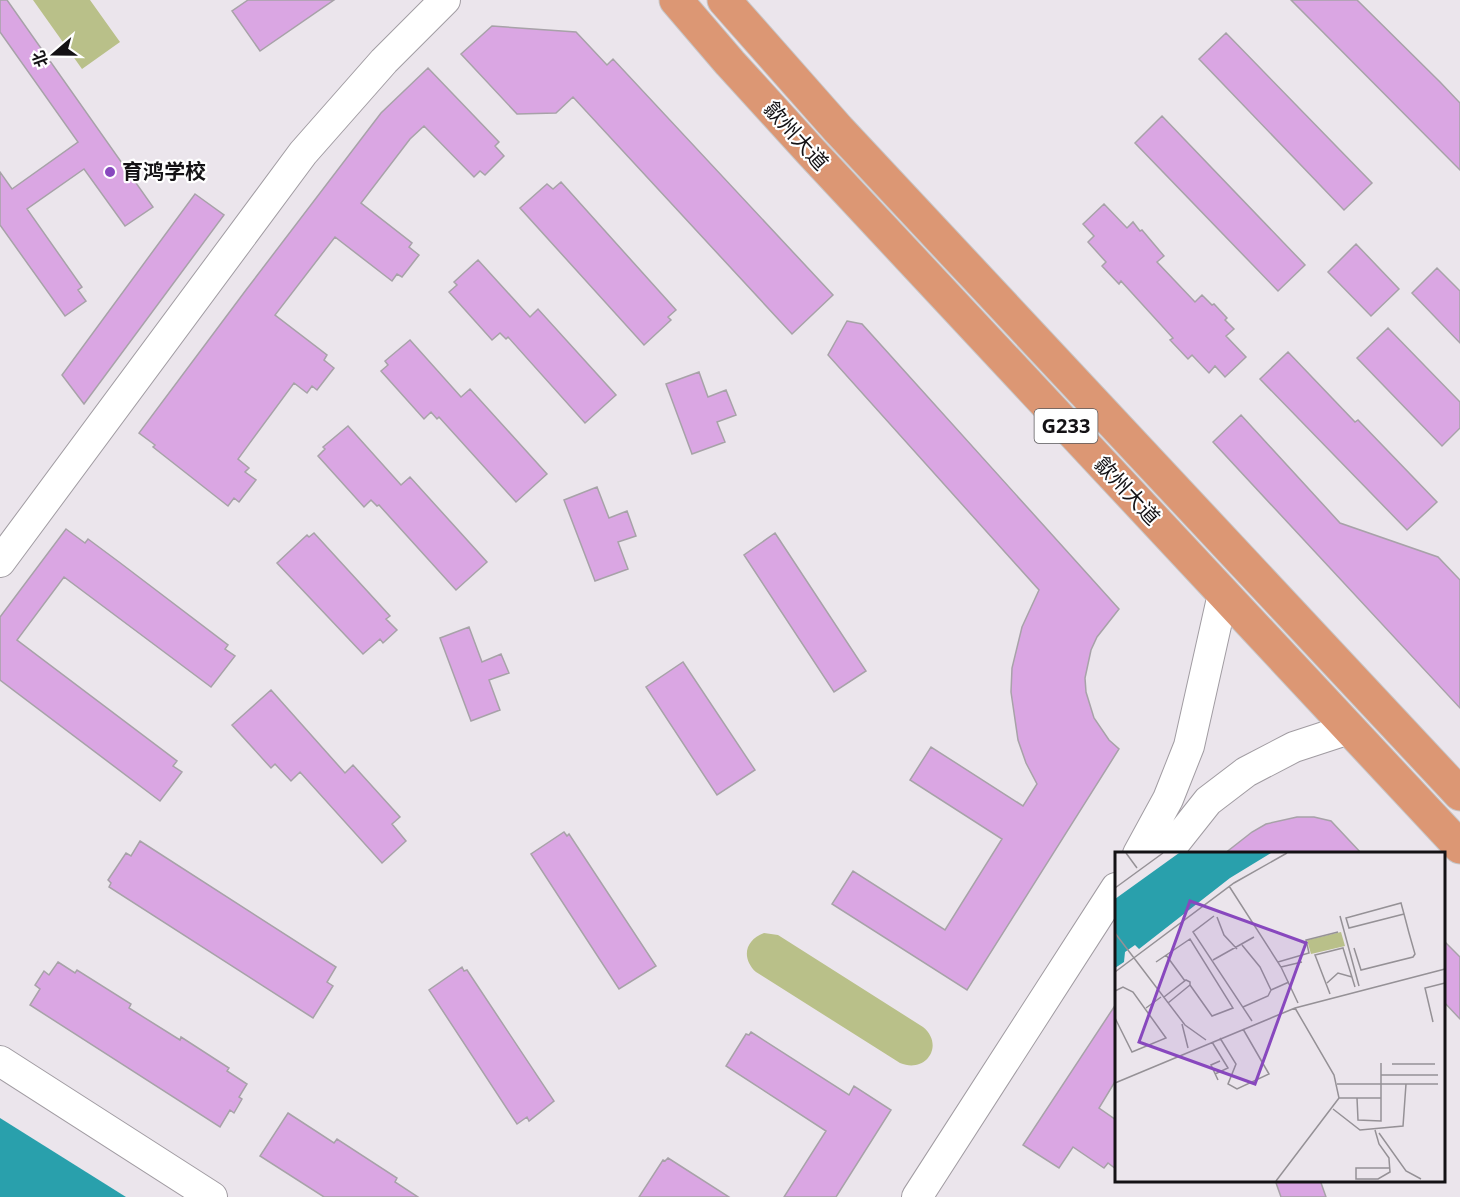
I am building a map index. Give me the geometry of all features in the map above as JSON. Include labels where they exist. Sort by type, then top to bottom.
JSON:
[{"type":"highway","name":"歙州大道","points":[[676,0],[812,153],[1460,847]]},
{"type":"highway","name":"歙州大道","points":[[724,0],[838,129],[1460,794]]},
{"type":"street","points":[[0,562],[303,153],[384,61],[445,0]]},
{"type":"street","points":[[1139,852],[1168,799],[1189,746],[1223,594]]},
{"type":"street","points":[[1168,852],[1208,801],[1246,772],[1294,747],[1349,729]]},
{"type":"street","points":[[917,1197],[1115,890]]},
{"type":"street","points":[[941,1197],[1115,928]]},
{"type":"street","points":[[0,1061],[212,1197]]},
{"type":"green space","points":[[33,0],[90,0],[120,42],[82,69]]},
{"type":"green space","points":[[764,933],[778,935],[923,1027],[932,1042],[930,1056],[918,1065],[900,1063],[756,972],[748,961],[747,950],[753,940]]},
{"type":"water","points":[[0,1118],[126,1197],[0,1197]]},
{"type":"building","points":[[0,0],[7,0],[153,207],[125,226],[84,169],[27,209],[82,287],[78,290],[86,301],[65,316],[0,225],[0,172],[12,189],[78,142],[0,32]]},
{"type":"building","points":[[248,0],[334,0],[260,51],[232,11]]},
{"type":"building","points":[[1291,0],[1357,0],[1440,82],[1460,103],[1460,170]]},
{"type":"building","points":[[492,26],[576,32],[607,65],[613,59],[833,295],[792,334],[573,97],[556,113],[517,114],[461,54]]},
{"type":"building","points":[[1226,33],[1372,183],[1344,210],[1199,59]]},
{"type":"building","points":[[428,68],[499,142],[495,146],[504,156],[485,175],[480,171],[474,177],[424,126],[410,139],[361,203],[412,243],[409,247],[419,255],[402,277],[397,274],[392,281],[335,237],[275,315],[327,355],[324,360],[334,368],[317,390],[312,386],[307,393],[294,383],[238,459],[249,468],[245,472],[256,480],[239,502],[234,498],[228,506],[153,447],[155,445],[139,433],[381,113]]},
{"type":"building","points":[[1162,116],[1305,265],[1278,291],[1135,143]]},
{"type":"building","points":[[561,182],[676,310],[668,317],[671,320],[644,345],[520,208],[547,184],[553,189]]},
{"type":"building","points":[[195,194],[224,215],[84,404],[62,375]]},
{"type":"building","points":[[1104,204],[1127,228],[1133,222],[1140,231],[1142,230],[1164,256],[1157,262],[1195,302],[1202,295],[1227,318],[1225,320],[1234,329],[1226,336],[1246,357],[1225,377],[1215,366],[1209,373],[1192,355],[1188,359],[1170,340],[1173,338],[1121,281],[1119,284],[1102,266],[1106,262],[1088,242],[1094,236],[1083,224]]},
{"type":"building","points":[[1356,244],[1399,289],[1371,316],[1328,272]]},
{"type":"building","points":[[478,260],[530,317],[538,309],[616,395],[585,423],[508,337],[506,339],[500,333],[492,340],[449,292],[457,285],[454,282]]},
{"type":"building","points":[[1437,268],[1460,291],[1460,343],[1412,293]]},
{"type":"building","points":[[847,321],[862,324],[1119,609],[1097,637],[1091,650],[1085,678],[1086,692],[1094,718],[1109,740],[1119,749],[967,990],[832,904],[853,871],[945,930],[1002,839],[910,780],[931,747],[1023,806],[1037,784],[1018,740],[1011,692],[1012,668],[1022,627],[1039,590],[828,355]]},
{"type":"building","points":[[1388,328],[1460,402],[1460,428],[1442,446],[1357,358]]},
{"type":"building","points":[[410,340],[461,397],[470,389],[547,474],[516,502],[439,417],[437,419],[431,412],[424,419],[381,371],[388,365],[385,361]]},
{"type":"building","points":[[1288,352],[1437,502],[1407,530],[1260,379]]},
{"type":"building","points":[[699,372],[708,397],[726,390],[736,415],[717,422],[725,442],[692,454],[666,384]]},
{"type":"building","points":[[1241,415],[1340,523],[1438,557],[1460,580],[1460,708],[1213,442]]},
{"type":"building","points":[[348,426],[401,485],[410,477],[487,562],[456,590],[379,505],[377,506],[371,500],[364,507],[318,456],[325,449],[323,447]]},
{"type":"building","points":[[597,487],[609,518],[627,511],[636,536],[618,542],[628,569],[595,581],[564,500]]},
{"type":"building","points":[[66,529],[85,543],[88,539],[119,562],[228,645],[225,649],[235,656],[211,687],[64,577],[17,640],[177,761],[173,766],[182,772],[160,801],[0,680],[0,617]]},
{"type":"building","points":[[314,533],[390,616],[386,619],[397,630],[383,643],[380,639],[363,654],[277,563],[307,535],[309,537]]},
{"type":"building","points":[[775,533],[866,671],[834,692],[744,555]]},
{"type":"building","points":[[469,627],[482,662],[501,654],[509,673],[489,680],[500,710],[471,721],[440,638]]},
{"type":"building","points":[[683,662],[755,770],[717,795],[646,687]]},
{"type":"building","points":[[271,690],[345,773],[353,765],[400,817],[392,824],[406,841],[382,863],[300,772],[291,781],[275,764],[271,768],[232,725]]},
{"type":"building","points":[[1297,817],[1314,817],[1331,821],[1360,852],[1227,852],[1266,824]]},
{"type":"building","points":[[564,832],[567,836],[569,834],[656,966],[619,989],[531,854]]},
{"type":"building","points":[[140,841],[336,967],[327,982],[333,986],[313,1018],[109,887],[111,883],[108,880],[126,853],[131,856]]},
{"type":"building","points":[[1445,942],[1460,957],[1460,1019],[1445,1003]]},
{"type":"building","points":[[58,962],[75,973],[77,970],[131,1004],[129,1008],[180,1040],[181,1037],[229,1068],[227,1071],[247,1084],[239,1097],[242,1099],[234,1113],[230,1110],[220,1127],[30,1005],[40,989],[35,985],[44,971],[49,975]]},
{"type":"building","points":[[462,967],[464,971],[467,970],[554,1101],[529,1121],[527,1117],[517,1124],[429,990]]},
{"type":"building","points":[[1115,1006],[1115,1082],[1099,1108],[1115,1119],[1115,1168],[1108,1163],[1104,1168],[1073,1147],[1059,1168],[1023,1145]]},
{"type":"building","points":[[751,1032],[849,1095],[854,1086],[891,1110],[836,1197],[784,1197],[826,1131],[726,1066],[746,1034],[749,1035]]},
{"type":"building","points":[[288,1113],[334,1143],[337,1139],[397,1178],[395,1182],[418,1197],[324,1197],[260,1156]]},
{"type":"building","points":[[668,1158],[729,1197],[639,1197],[663,1160]]},
{"type":"building","points":[[1276,1182],[1321,1182],[1326,1197],[1281,1197]]},
{"type":"place","name":"育鸿学校","points":[[110,172]]}]
